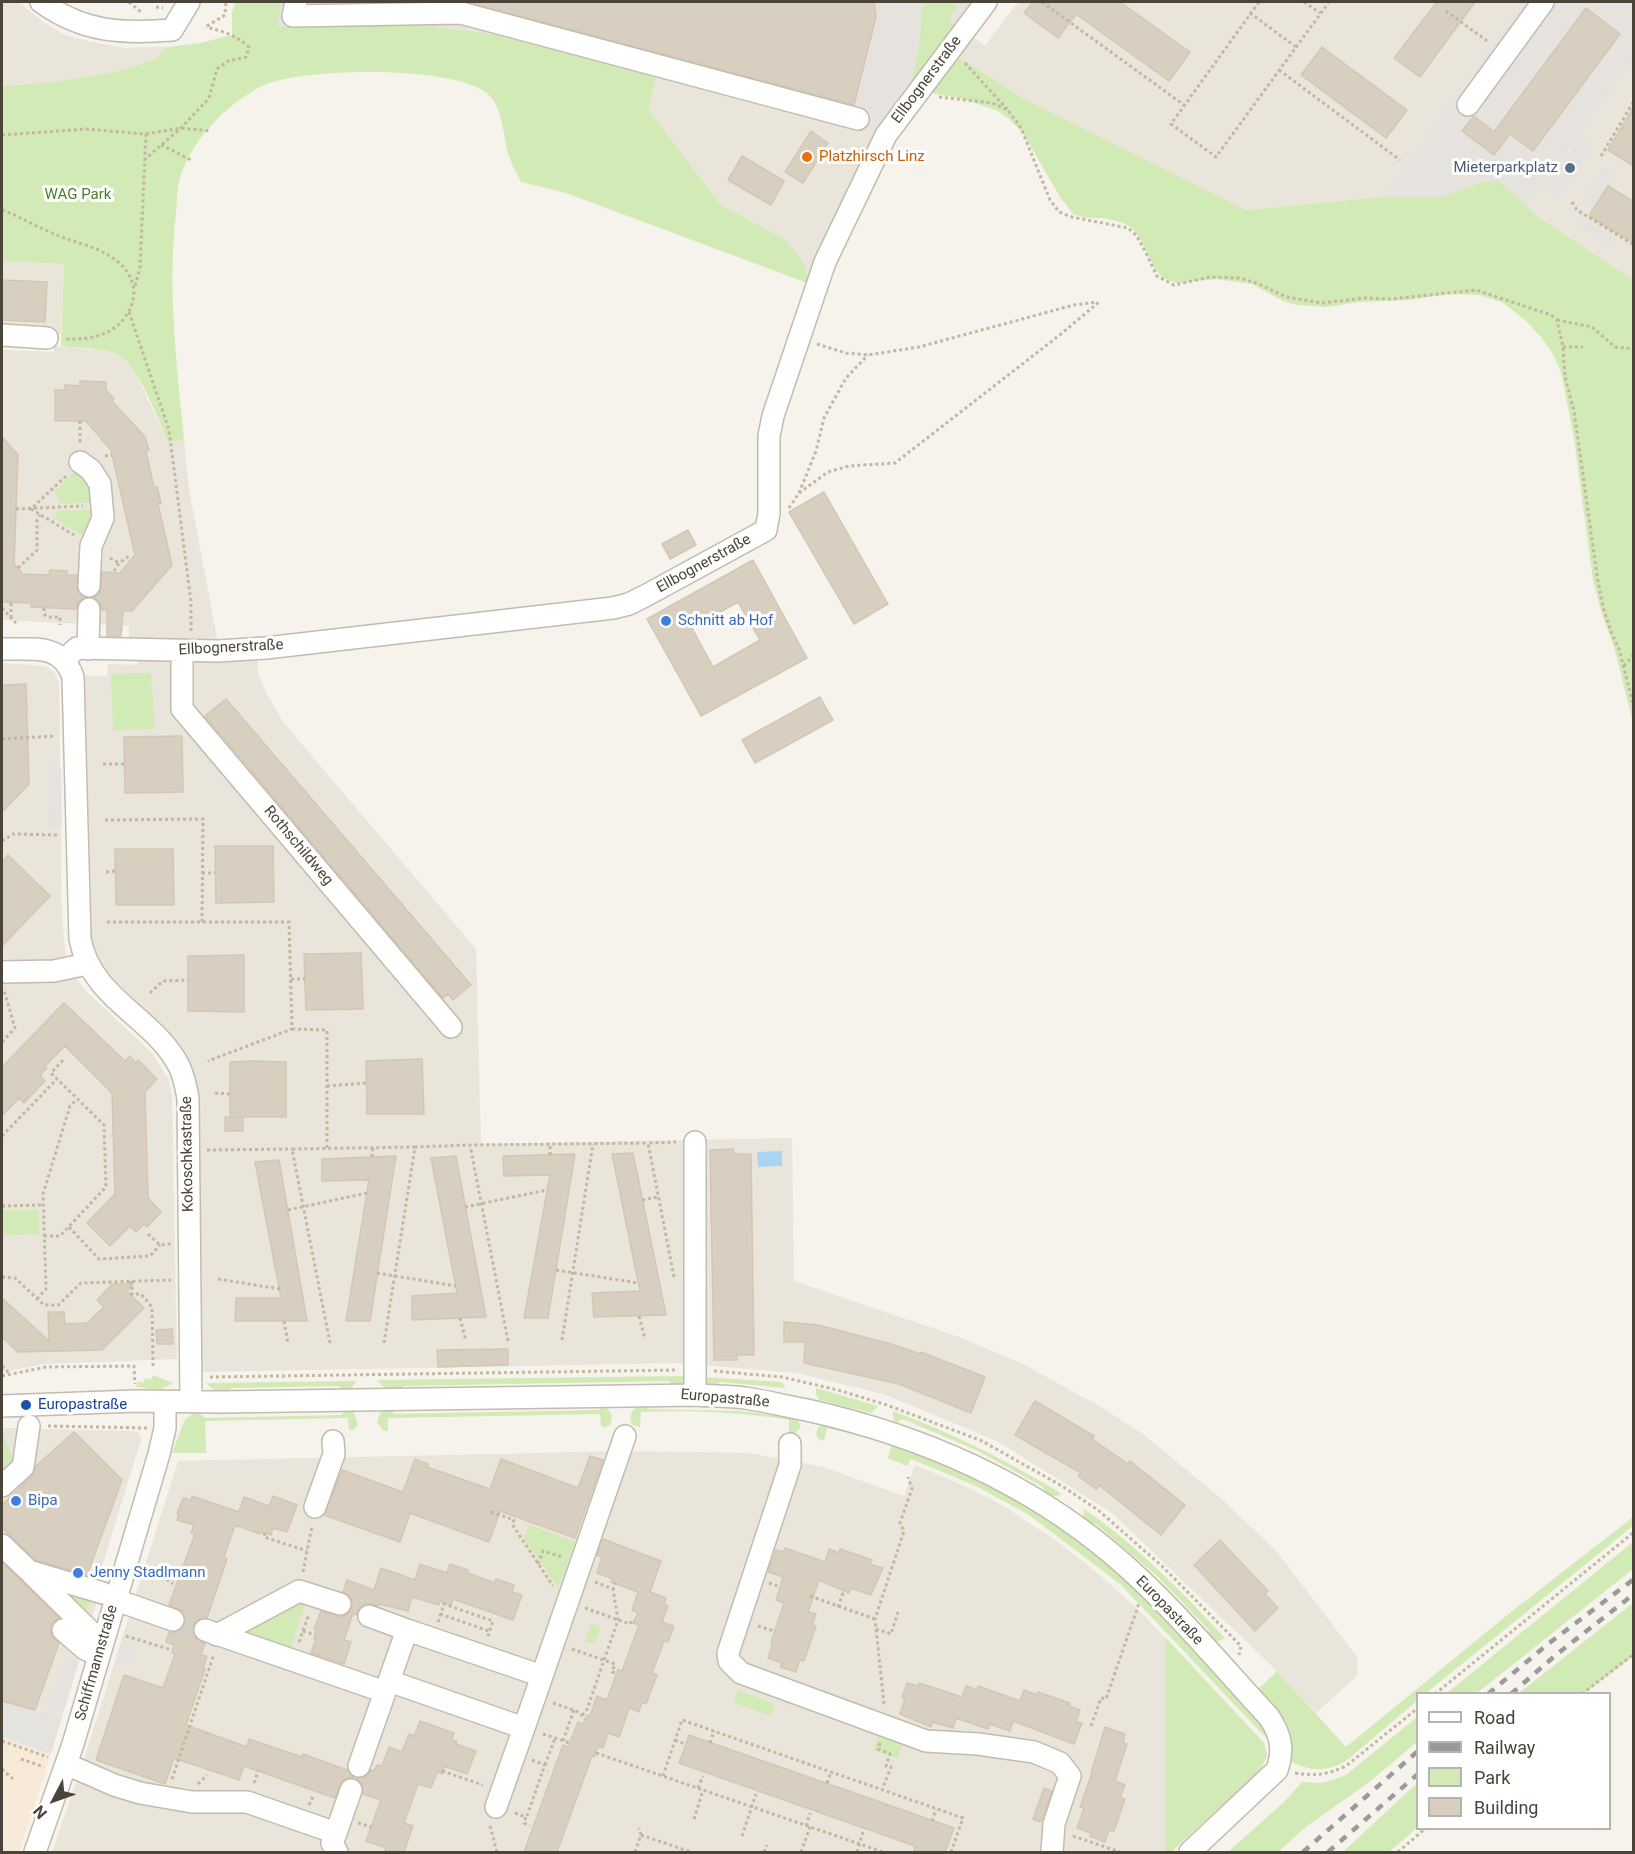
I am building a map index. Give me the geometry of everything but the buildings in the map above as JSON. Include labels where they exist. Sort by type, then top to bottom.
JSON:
[{"type":"street","points":[[40,2],[55,12],[85,25],[116,32],[138,33],[172,30],[189,2]]},
{"type":"street","points":[[296,2],[293,16],[461,14],[858,119]]},
{"type":"street","name":"Ellbognerstraße","points":[[65,659],[77,648],[187,651],[266,648],[613,608],[645,596],[766,530],[769,513],[769,436],[773,416],[825,262],[886,135],[986,2]]},
{"type":"street","points":[[1468,105],[1543,2]]},
{"type":"street","points":[[2,336],[47,338]]},
{"type":"street","points":[[80,462],[91,471],[100,484],[103,518],[91,546],[89,586]]},
{"type":"street","points":[[88,649],[89,609]]},
{"type":"street","points":[[2,649],[48,650],[65,659]]},
{"type":"street","name":"Rothschildweg","points":[[187,651],[182,709],[451,1027]]},
{"type":"street","name":"Kokoschkastraße","points":[[65,659],[73,677],[80,939],[87,964],[97,980],[158,1038],[180,1068],[188,1098],[191,1402]]},
{"type":"street","points":[[2,972],[54,971],[87,964]]},
{"type":"street","points":[[695,1395],[696,1142]]},
{"type":"street","name":"Europastraße","points":[[2,1406],[695,1395],[744,1398],[855,1421],[941,1451],[1002,1480],[1063,1517],[1113,1555],[1149,1590],[1277,1728],[1281,1740],[1281,1757],[1271,1776]]},
{"type":"street","name":"Schiffmannstraße","points":[[35,1852],[56,1764],[99,1655],[109,1596],[159,1454],[165,1428],[165,1402]]},
{"type":"street","points":[[2,1486],[23,1467],[29,1426]]},
{"type":"street","points":[[499,1799],[625,1436]]},
{"type":"street","points":[[315,1507],[334,1454],[333,1441]]},
{"type":"street","points":[[790,1444],[790,1465],[728,1653],[729,1661],[741,1673],[926,1741],[978,1744],[1034,1752],[1060,1763],[1070,1776],[1054,1830],[1052,1852]]},
{"type":"street","points":[[2,1545],[91,1632]]},
{"type":"street","points":[[29,1571],[109,1596],[173,1620]]},
{"type":"street","points":[[214,1634],[307,1594],[340,1604]]},
{"type":"street","points":[[369,1616],[542,1676]]},
{"type":"street","points":[[63,1630],[85,1649],[99,1655]]},
{"type":"street","points":[[359,1766],[407,1630]]},
{"type":"street","points":[[214,1634],[292,1660],[524,1728]]},
{"type":"street","points":[[56,1764],[114,1785],[165,1797],[192,1802],[247,1802],[336,1843],[351,1790]]},
{"type":"street","points":[[1190,1852],[1271,1776]]},
{"type":"path","points":[[144,160],[181,128],[209,98],[217,69],[228,61],[246,57],[249,47],[243,41],[229,33],[206,27],[225,15],[226,2]]},
{"type":"path","points":[[1042,2],[1184,105]]},
{"type":"path","points":[[1258,2],[1171,124],[1216,157],[1329,2]]},
{"type":"path","points":[[1304,2],[1320,14]]},
{"type":"path","points":[[1446,11],[1487,41]]},
{"type":"path","points":[[1250,13],[1296,46]]},
{"type":"path","points":[[952,48],[1008,110],[1021,128],[1050,200],[1059,212],[1072,217],[1128,228],[1136,235],[1157,276],[1174,285],[1209,276],[1240,279],[1259,284],[1286,297],[1323,303],[1476,290],[1551,315],[1557,320],[1592,327],[1615,347],[1634,349]]},
{"type":"path","points":[[1279,70],[1400,160]]},
{"type":"path","points":[[918,94],[993,103],[1008,110]]},
{"type":"path","points":[[1601,156],[1634,101]]},
{"type":"path","points":[[2,135],[87,129],[146,134],[181,128],[211,131]]},
{"type":"path","points":[[47,338],[91,338],[119,325],[129,312],[135,299],[135,287],[140,267],[146,134]]},
{"type":"path","points":[[161,145],[193,160]]},
{"type":"path","points":[[1572,202],[1577,210],[1634,245]]},
{"type":"path","points":[[2,210],[108,255],[124,270],[135,287]]},
{"type":"path","points":[[799,336],[846,353],[868,355],[919,347],[1074,305],[1099,302],[895,463],[849,466],[828,472],[799,493],[816,451],[824,418],[846,378],[868,355]]},
{"type":"path","points":[[129,312],[169,430],[191,602],[187,651]]},
{"type":"path","points":[[1557,320],[1563,347],[1565,377],[1574,411],[1598,582],[1634,707]]},
{"type":"path","points":[[1563,347],[1583,347]]},
{"type":"path","points":[[16,508],[102,505]]},
{"type":"path","points":[[18,568],[37,550],[37,520],[40,515]]},
{"type":"path","points":[[114,571],[119,563],[129,556]]},
{"type":"path","points":[[11,603],[11,618]]},
{"type":"path","points":[[44,608],[46,617],[60,617],[60,625]]},
{"type":"path","points":[[2,609],[16,623]]},
{"type":"path","points":[[1624,666],[1634,654]]},
{"type":"path","points":[[2,739],[63,736]]},
{"type":"path","points":[[104,764],[125,764]]},
{"type":"path","points":[[105,820],[203,819],[201,922]]},
{"type":"path","points":[[2,841],[13,834],[64,835]]},
{"type":"path","points":[[106,872],[116,871]]},
{"type":"path","points":[[202,873],[216,873]]},
{"type":"path","points":[[107,922],[290,922],[292,1029]]},
{"type":"path","points":[[291,979],[305,979]]},
{"type":"path","points":[[150,993],[163,981],[188,980]]},
{"type":"path","points":[[2,983],[15,1028],[2,1042]]},
{"type":"path","points":[[208,1061],[292,1029],[327,1030],[327,1149]]},
{"type":"path","points":[[44,1236],[60,1236],[106,1187],[104,1125],[51,1073],[65,1058]]},
{"type":"path","points":[[2,1136],[57,1079]]},
{"type":"path","points":[[327,1086],[366,1083]]},
{"type":"path","points":[[215,1093],[230,1094]]},
{"type":"path","points":[[38,1299],[46,1289],[43,1194],[69,1106],[77,1099]]},
{"type":"path","points":[[188,1151],[696,1142]]},
{"type":"path","points":[[648,1143],[675,1279]]},
{"type":"path","points":[[550,1144],[550,1155]]},
{"type":"path","points":[[562,1340],[593,1144]]},
{"type":"path","points":[[470,1145],[508,1341]]},
{"type":"path","points":[[384,1343],[415,1147]]},
{"type":"path","points":[[372,1157],[373,1148]]},
{"type":"path","points":[[292,1149],[330,1343]]},
{"type":"path","points":[[465,1207],[547,1190]]},
{"type":"path","points":[[288,1210],[367,1193]]},
{"type":"path","points":[[642,1200],[659,1197]]},
{"type":"path","points":[[2,1206],[43,1205]]},
{"type":"path","points":[[69,1227],[99,1258],[150,1257],[160,1245]]},
{"type":"path","points":[[148,1234],[160,1245],[178,1244]]},
{"type":"path","points":[[556,1270],[638,1283]]},
{"type":"path","points":[[377,1273],[456,1286]]},
{"type":"path","points":[[2,1277],[15,1278],[44,1305],[58,1305],[81,1283],[179,1280]]},
{"type":"path","points":[[218,1279],[280,1289]]},
{"type":"path","points":[[131,1281],[131,1294],[141,1294],[152,1307],[153,1366]]},
{"type":"path","points":[[639,1316],[645,1338]]},
{"type":"path","points":[[460,1318],[466,1341]]},
{"type":"path","points":[[284,1322],[288,1344]]},
{"type":"path","points":[[2,1365],[10,1374]]},
{"type":"path","points":[[2,1376],[46,1367],[134,1366],[135,1388]]},
{"type":"path","points":[[203,1377],[695,1370],[756,1373],[788,1378]]},
{"type":"path","points":[[29,1426],[137,1427]]},
{"type":"path","points":[[882,1790],[891,1767],[886,1766],[890,1754],[878,1749],[886,1726],[875,1619],[904,1531],[900,1523],[912,1489],[908,1477]]},
{"type":"path","points":[[292,1660],[303,1631],[307,1594],[307,1551],[315,1507]]},
{"type":"path","points":[[491,1512],[514,1520],[512,1524],[567,1604],[630,1624],[632,1620],[635,1620]]},
{"type":"path","points":[[1437,1692],[1634,1532]]},
{"type":"path","points":[[265,1533],[264,1537],[307,1551]]},
{"type":"path","points":[[538,1564],[543,1551],[613,1589]]},
{"type":"path","points":[[140,1570],[173,1584]]},
{"type":"path","points":[[535,1696],[574,1710],[584,1717],[618,1620],[613,1589],[615,1583]]},
{"type":"path","points":[[838,1606],[844,1590]]},
{"type":"path","points":[[1091,1726],[1101,1698],[1106,1699],[1137,1605],[1149,1590]]},
{"type":"path","points":[[810,1596],[875,1619]]},
{"type":"path","points":[[432,1638],[444,1603],[493,1621],[481,1655]]},
{"type":"path","points":[[876,1629],[891,1634],[898,1612]]},
{"type":"path","points":[[440,1614],[489,1631]]},
{"type":"path","points":[[303,1631],[315,1635]]},
{"type":"path","points":[[120,1634],[172,1650]]},
{"type":"path","points":[[165,1797],[214,1634]]},
{"type":"path","points":[[553,1642],[615,1664],[612,1672],[616,1673]]},
{"type":"path","points":[[1585,1692],[1634,1654]]},
{"type":"path","points":[[563,1741],[574,1710]]},
{"type":"path","points":[[1271,1776],[1333,1773],[1346,1766],[1416,1710]]},
{"type":"path","points":[[663,1776],[682,1720],[963,1818],[951,1852]]},
{"type":"path","points":[[524,1728],[570,1743]]},
{"type":"path","points":[[710,1743],[714,1731]]},
{"type":"path","points":[[545,1765],[555,1738]]},
{"type":"path","points":[[675,1740],[686,1744]]},
{"type":"path","points":[[2,1741],[56,1764]]},
{"type":"path","points":[[596,1753],[883,1852]]},
{"type":"path","points":[[21,1758],[56,1764]]},
{"type":"path","points":[[2,1769],[14,1779]]},
{"type":"path","points":[[526,1817],[543,1770]]},
{"type":"path","points":[[442,1771],[499,1799],[490,1826],[497,1852]]},
{"type":"path","points":[[827,1783],[831,1772]]},
{"type":"path","points":[[694,1819],[703,1776]]},
{"type":"path","points":[[742,1836],[756,1794]]},
{"type":"path","points":[[932,1821],[936,1809]]},
{"type":"path","points":[[801,1852],[810,1813]]},
{"type":"path","points":[[635,1852],[641,1835],[639,1828]]},
{"type":"path","points":[[1054,1830],[1120,1852]]},
{"type":"path","points":[[1398,1852],[1424,1830]]},
{"type":"path","points":[[857,1852],[864,1832]]},
{"type":"path","points":[[641,1835],[691,1852]]},
{"type":"path","points":[[764,1852],[767,1845]]},
{"type":"shaded area","points":[[2,2],[18,2],[63,34],[87,41],[125,48],[176,46],[165,50],[156,59],[120,71],[53,82],[2,86]]},
{"type":"shaded area","points":[[281,2],[978,2],[880,132],[525,39],[457,29],[383,23],[276,27]]},
{"type":"shaded area","points":[[1018,2],[1523,2],[1382,197],[1246,210],[1023,98],[954,54],[969,34],[985,46]]},
{"type":"shaded area","points":[[1523,2],[1633,2],[1633,59],[1526,207],[1499,181],[1484,181],[1444,197],[1382,197]]},
{"type":"shaded area","points":[[886,35],[897,37],[881,104],[870,101]]},
{"type":"shaded area","points":[[1633,59],[1633,280],[1526,207]]},
{"type":"shaded area","points":[[657,73],[880,132],[810,284],[785,239],[721,205],[647,108]]},
{"type":"shaded area","name":"Mieterparkplatz","points":[[1580,137],[1592,144],[1559,198],[1547,191]]},
{"type":"shaded area","name":"Mieterparkplatz","points":[[1605,166],[1615,172],[1592,211],[1581,204]]},
{"type":"shaded area","name":"Mieterparkplatz","points":[[1577,214],[1617,238],[1615,249],[1576,223]]},
{"type":"shaded area","points":[[2,261],[64,264],[61,334],[2,330]]},
{"type":"shaded area","points":[[54,346],[102,350],[121,357],[135,372],[168,442],[184,440],[189,489],[219,648],[129,646],[129,626],[2,620],[2,350],[54,352]]},
{"type":"shaded area","points":[[138,655],[257,655],[258,673],[283,722],[476,949],[481,1144],[792,1138],[794,1281],[959,1337],[1021,1363],[1101,1407],[1143,1434],[1224,1501],[1278,1553],[1358,1658],[1357,1676],[1316,1713],[1277,1671],[1112,1513],[997,1441],[883,1394],[796,1373],[678,1363],[202,1372],[198,1086],[189,1064],[178,1047],[109,977],[97,959],[92,943],[85,676],[107,676],[108,664],[138,665]]},
{"type":"shaded area","points":[[2,663],[45,666],[55,673],[59,684],[62,914],[66,960],[2,964]]},
{"type":"shaded area","points":[[48,767],[61,767],[62,826],[49,826]]},
{"type":"shaded area","points":[[76,978],[86,991],[153,1054],[169,1080],[172,1096],[177,1359],[45,1364],[2,1372],[2,979]]},
{"type":"shaded area","points":[[2,1428],[134,1431],[140,1434],[141,1440],[96,1586],[101,1588],[51,1754],[2,1737]]},
{"type":"shaded area","points":[[627,1451],[747,1453],[823,1467],[904,1496],[915,1465],[969,1488],[1005,1507],[1058,1542],[1138,1609],[1264,1743],[1266,1760],[1254,1776],[1171,1852],[52,1852],[84,1759],[178,1461]]},
{"type":"shaded area","points":[[123,1637],[136,1642],[128,1666],[115,1662]]},
{"type":"shaded area","points":[[65,1656],[79,1661],[63,1713],[48,1707]]},
{"type":"shaded area","points":[[2,1701],[61,1718],[51,1754],[2,1737]]},
{"type":"shaded area","points":[[2,1737],[51,1754],[19,1852],[2,1852]]},
{"type":"green space","name":"WAG Park","points":[[235,2],[281,2],[277,27],[370,24],[462,30],[541,42],[657,73],[648,109],[721,205],[785,239],[802,260],[810,284],[566,193],[521,182],[509,157],[495,103],[491,97],[475,86],[417,74],[380,72],[343,72],[281,80],[262,86],[236,102],[212,124],[193,150],[180,178],[172,270],[176,355],[184,440],[168,442],[148,396],[128,363],[107,351],[61,346],[64,264],[2,261],[2,86],[53,82],[120,71],[156,59],[165,49],[232,35],[232,12]]},
{"type":"green space","points":[[923,2],[953,2],[957,7],[948,20],[960,29],[910,92],[920,40]]},
{"type":"green space","points":[[954,54],[1023,98],[1246,210],[1382,197],[1444,197],[1484,181],[1499,181],[1537,216],[1633,280],[1633,722],[1614,647],[1593,580],[1574,438],[1561,372],[1553,354],[1525,320],[1502,302],[1479,295],[1449,294],[1327,307],[1297,305],[1283,301],[1252,284],[1216,279],[1177,283],[1163,278],[1155,269],[1133,229],[1123,223],[1104,218],[1086,218],[1073,214],[1060,197],[1023,133],[1009,119],[998,111],[964,99],[925,92]]},
{"type":"green space","points":[[75,471],[79,477],[84,474],[96,485],[94,502],[61,504],[55,491]]},
{"type":"green space","points":[[92,509],[89,517],[94,520],[85,537],[55,519],[58,511]]},
{"type":"green space","points":[[151,673],[155,729],[113,730],[111,674]]},
{"type":"green space","points":[[2,1210],[38,1210],[39,1234],[2,1235]]},
{"type":"green space","points":[[153,1375],[173,1383],[160,1390],[136,1387],[138,1381],[143,1383],[145,1378],[151,1380]]},
{"type":"green space","points":[[687,1376],[680,1385],[674,1388],[669,1381],[404,1386],[388,1391],[377,1380]]},
{"type":"green space","points":[[704,1377],[782,1382],[786,1388],[720,1382],[714,1387],[706,1383]]},
{"type":"green space","points":[[357,1381],[350,1390],[344,1393],[339,1386],[232,1388],[224,1394],[217,1393],[206,1383]]},
{"type":"green space","points":[[816,1388],[878,1406],[871,1413],[820,1400],[816,1395]]},
{"type":"green space","points":[[643,1404],[648,1409],[740,1411],[781,1416],[788,1412],[796,1417],[801,1427],[796,1433],[789,1434],[789,1420],[734,1413],[678,1411],[641,1412],[640,1427],[632,1425],[632,1412]]},
{"type":"green space","points":[[604,1406],[612,1417],[610,1425],[604,1428],[601,1426],[600,1414],[388,1418],[388,1431],[384,1431],[377,1422],[380,1413],[391,1409],[394,1414],[598,1410]]},
{"type":"green space","points":[[347,1409],[354,1413],[358,1424],[355,1429],[349,1431],[348,1418],[205,1421],[206,1453],[172,1453],[185,1419],[197,1412],[205,1418],[341,1415]]},
{"type":"green space","points":[[893,1411],[979,1448],[1062,1494],[1052,1497],[1045,1494],[1043,1487],[978,1451],[903,1419],[896,1423]]},
{"type":"green space","points":[[824,1425],[898,1444],[974,1476],[1060,1527],[1145,1596],[1265,1727],[1271,1743],[1120,1584],[1029,1515],[976,1486],[911,1459],[907,1466],[888,1458],[892,1444],[827,1428],[824,1441],[818,1439],[816,1434],[818,1427]]},
{"type":"green space","points":[[2,1433],[15,1463],[2,1471]]},
{"type":"green space","points":[[1084,1509],[1140,1553],[1225,1638],[1216,1642],[1208,1638],[1209,1630],[1156,1575],[1096,1524],[1088,1525],[1083,1518]]},
{"type":"green space","points":[[1633,1517],[1633,1526],[1427,1692],[1416,1692],[1416,1702],[1346,1761],[1324,1769],[1311,1769],[1289,1761],[1291,1748],[1289,1728],[1280,1713],[1258,1689],[1277,1671],[1346,1747],[1511,1612]]},
{"type":"green space","points":[[529,1525],[575,1542],[558,1588],[524,1538]]},
{"type":"green space","points":[[1633,1542],[1633,1569],[1478,1692],[1448,1692]]},
{"type":"green space","points":[[67,1588],[92,1596],[87,1610],[64,1600]]},
{"type":"green space","points":[[300,1600],[306,1602],[289,1653],[229,1633]]},
{"type":"green space","points":[[1633,1603],[1633,1656],[1586,1692],[1520,1692]]},
{"type":"green space","points":[[592,1623],[601,1627],[594,1644],[585,1641]]},
{"type":"green space","points":[[1166,1638],[1264,1743],[1267,1754],[1262,1767],[1254,1776],[1171,1852],[1165,1852]]},
{"type":"green space","points":[[738,1690],[775,1704],[770,1716],[733,1702]]},
{"type":"green space","points":[[1416,1718],[1416,1743],[1368,1783],[1307,1826],[1278,1852],[1228,1852],[1284,1802],[1302,1782],[1322,1783],[1346,1775]]},
{"type":"green space","points":[[881,1730],[905,1739],[897,1759],[873,1750]]},
{"type":"green space","points":[[1416,1784],[1416,1829],[1389,1852],[1343,1852]]},
{"type":"water","points":[[782,1151],[782,1166],[758,1167],[757,1152]]},
{"type":"tunnel","points":[[173,1620],[205,1630]]},
{"type":"railway","points":[[1490,1692],[1548,1644],[1634,1579]]},
{"type":"railway","points":[[1513,1692],[1557,1654],[1634,1594]]},
{"type":"railway","points":[[1303,1852],[1416,1753]]},
{"type":"railway","points":[[1328,1852],[1416,1776]]},
{"type":"place","name":"Platzhirsch Linz","points":[[807,157]]},
{"type":"place","name":"Mieterparkplatz","points":[[1570,168]]},
{"type":"place","name":"Schnitt ab Hof","points":[[666,621]]},
{"type":"place","name":"Europastraße","points":[[26,1405]]},
{"type":"place","name":"Bipa","points":[[16,1501]]},
{"type":"place","name":"Jenny Stadlmann","points":[[78,1573]]}]
